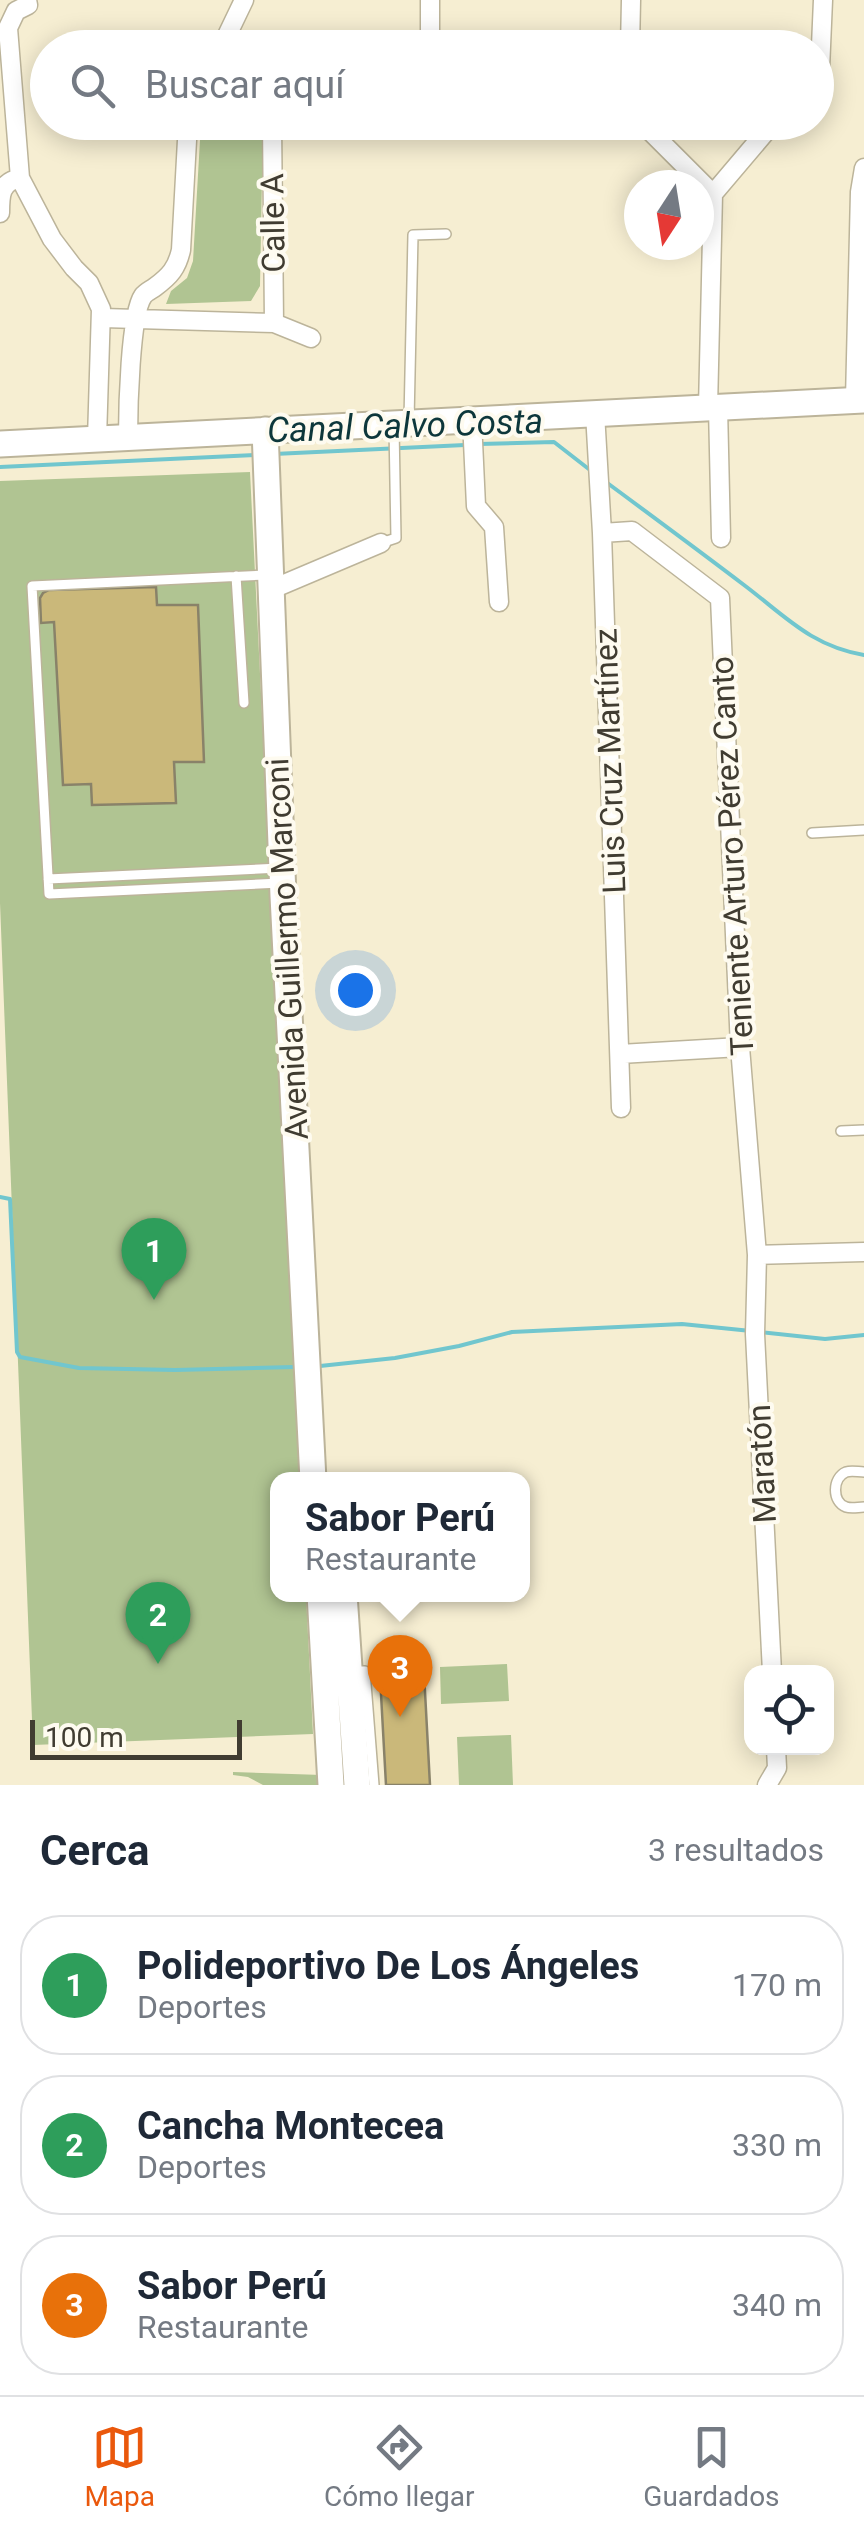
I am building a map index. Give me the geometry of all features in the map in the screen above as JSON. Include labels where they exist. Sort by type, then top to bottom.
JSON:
[{"type":"main road","points":[[0,444],[128,437],[265,445],[399,428],[472,428],[595,413],[859,400]]},
{"type":"main road","name":"Avenida Guillermo Marconi","points":[[265,445],[314,1472]]},
{"type":"main road","points":[[322,1602],[363,1784]]},
{"type":"main road","points":[[331,1785],[343,1602]]},
{"type":"street","points":[[229,30],[244,0]]},
{"type":"street","points":[[430,0],[430,30]]},
{"type":"street","points":[[630,30],[631,0]]},
{"type":"street","points":[[822,30],[823,0]]},
{"type":"street","points":[[33,2],[16,11],[8,28],[20,178],[52,239],[94,292],[102,318],[97,439]]},
{"type":"street","points":[[128,437],[136,319],[142,297],[170,276],[178,266],[182,250],[187,140]]},
{"type":"street","name":"Calle A","points":[[272,140],[274,323]]},
{"type":"street","points":[[659,140],[689,170]]},
{"type":"street","points":[[714,193],[759,140]]},
{"type":"street","points":[[859,400],[860,192],[864,168]]},
{"type":"street","points":[[0,213],[3,188],[20,178]]},
{"type":"street","points":[[713,260],[713,407],[720,538]]},
{"type":"street","points":[[102,318],[274,323],[310,338]]},
{"type":"street","name":"Luis Cruz Martínez","points":[[595,413],[621,1108]]},
{"type":"street","points":[[472,428],[476,506],[494,527],[500,602]]},
{"type":"street","name":"Teniente Arturo Pérez Canto","points":[[602,534],[632,531],[720,598],[740,1048],[757,1255]]},
{"type":"street","points":[[270,582],[381,543]]},
{"type":"street","points":[[620,1054],[740,1048]]},
{"type":"street","points":[[757,1255],[864,1252]]},
{"type":"street","name":"Maratón","points":[[757,1255],[755,1334],[772,1665]]},
{"type":"street","points":[[767,1785],[778,1768],[777,1755]]},
{"type":"lane","points":[[381,543],[396,538],[394,462],[413,235],[446,234]]},
{"type":"lane","points":[[236,576],[244,703]]},
{"type":"lane","points":[[270,582],[236,576],[32,586],[48,894],[283,875]]},
{"type":"lane","points":[[812,833],[864,830]]},
{"type":"lane","points":[[841,1131],[864,1130]]},
{"type":"lane","points":[[864,1472],[846,1472],[835,1493],[845,1507],[864,1508]]},
{"type":"green space","points":[[200,140],[263,140],[260,286],[251,301],[166,304],[171,291],[187,278],[193,261]]},
{"type":"green space","points":[[250,472],[300,1472],[270,1472],[270,1602],[306,1602],[313,1734],[33,1745],[0,903],[0,481]]},
{"type":"green space","points":[[507,1664],[509,1701],[441,1704],[440,1667]]},
{"type":"green space","points":[[511,1735],[513,1785],[459,1785],[457,1737]]},
{"type":"green space","points":[[233,1772],[322,1775],[322,1785],[263,1785]]},
{"type":"building","points":[[156,587],[157,605],[198,605],[204,762],[174,762],[176,803],[92,805],[91,784],[63,785],[54,622],[41,623],[40,598],[49,590]]},
{"type":"building","points":[[424,1673],[430,1785],[386,1785],[380,1676]]},
{"type":"waterway","name":"Canal Calvo Costa","points":[[479,444],[554,442],[590,470]]},
{"type":"waterway","name":"Canal Calvo Costa","points":[[274,454],[465,445]]},
{"type":"waterway","name":"Canal Calvo Costa","points":[[0,467],[255,455]]},
{"type":"waterway","name":"Canal Calvo Costa","points":[[606,482],[799,628],[829,645],[864,655]]},
{"type":"waterway","points":[[0,1197],[10,1199],[20,1357],[79,1368],[294,1367]]},
{"type":"waterway","points":[[320,1366],[395,1358],[512,1332],[682,1324],[751,1331]]},
{"type":"waterway","points":[[760,1332],[825,1339],[864,1335]]},
{"type":"place","name":"Polideportivo De Los Ángeles","points":[[154,1300]]},
{"type":"place","name":"Cancha Montecea","points":[[158,1664]]},
{"type":"place","name":"Sabor Perú","points":[[400,1717]]}]
